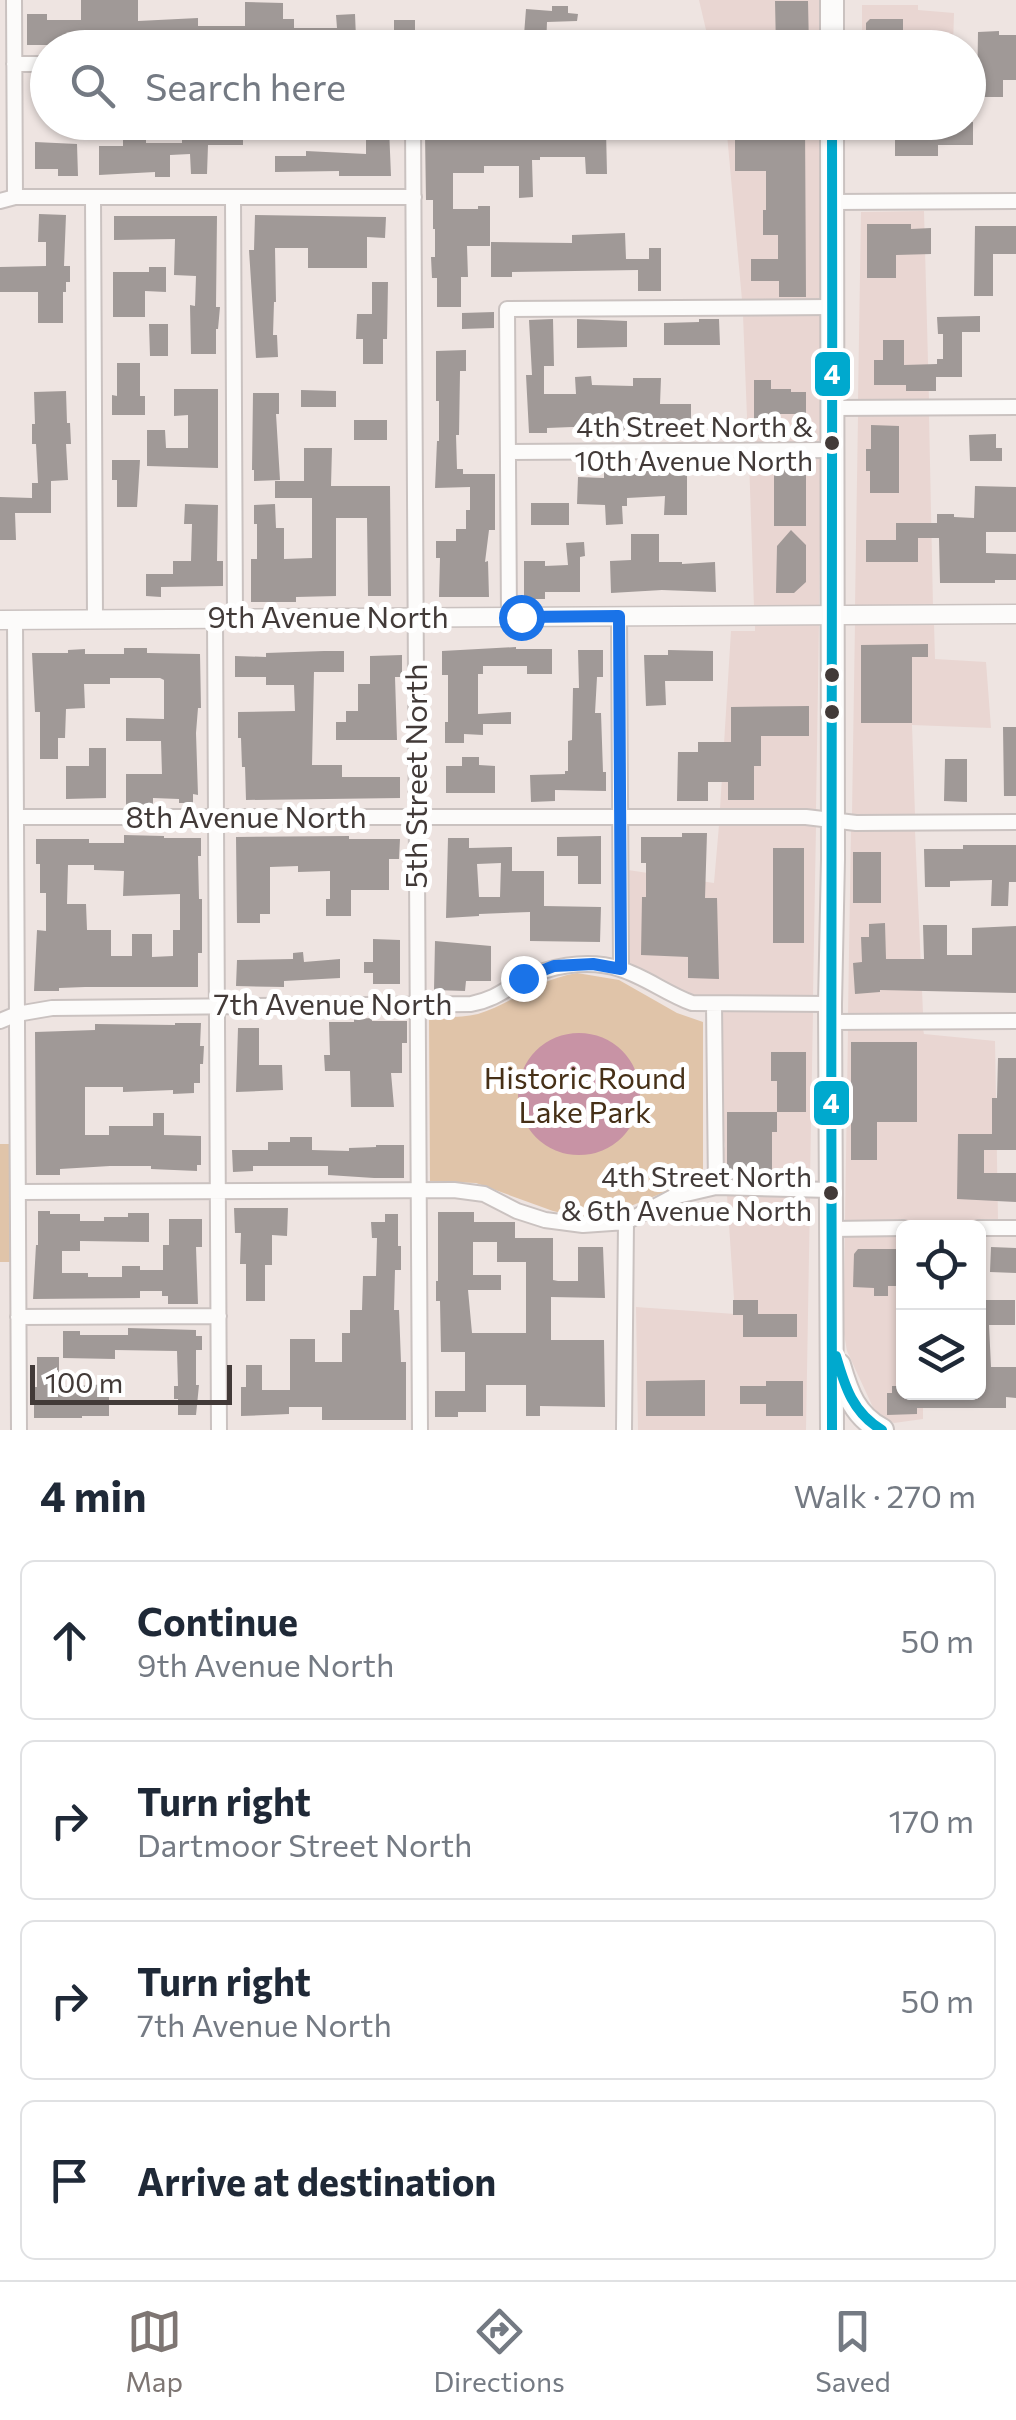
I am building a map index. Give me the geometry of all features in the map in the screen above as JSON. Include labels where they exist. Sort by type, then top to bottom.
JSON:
[{"type":"main road","points":[[832,0],[832,30]]},
{"type":"main road","points":[[832,140],[832,1430]]},
{"type":"main road","points":[[833,1344],[858,1413],[882,1430]]},
{"type":"street","points":[[14,0],[7,199],[414,197]]},
{"type":"street","points":[[14,64],[30,64]]},
{"type":"street","name":"5th Street North","points":[[413,140],[420,1430]]},
{"type":"street","points":[[93,197],[96,620]]},
{"type":"street","points":[[233,198],[236,618]]},
{"type":"street","points":[[832,202],[1016,201]]},
{"type":"street","points":[[509,617],[508,309],[832,307]]},
{"type":"street","points":[[832,408],[1016,407]]},
{"type":"street","points":[[508,452],[832,450]]},
{"type":"street","name":"9th Avenue North","points":[[7,620],[1016,614]]},
{"type":"street","points":[[619,616],[621,969]]},
{"type":"street","points":[[215,619],[220,1430]]},
{"type":"street","points":[[7,620],[16,817],[19,1430]]},
{"type":"street","name":"8th Avenue North","points":[[16,817],[806,817],[856,822],[1016,822]]},
{"type":"street","name":"7th Avenue North","points":[[0,1021],[52,1008],[471,1004],[489,1000],[523,978],[554,966],[593,964],[621,969],[670,996],[692,1003],[1016,1021]]},
{"type":"street","points":[[714,1004],[716,1187]]},
{"type":"street","points":[[18,1192],[454,1190],[484,1194],[517,1212],[545,1220],[584,1226],[626,1222],[674,1197],[716,1187],[830,1190]]},
{"type":"street","points":[[624,1430],[626,1222]]},
{"type":"street","points":[[830,1229],[896,1228]]},
{"type":"street","points":[[986,1228],[1016,1228]]},
{"type":"street","points":[[18,1317],[219,1316]]},
{"type":"shaded area","points":[[699,0],[825,0],[825,30],[706,30]]},
{"type":"shaded area","points":[[862,5],[918,5],[918,10],[954,13],[954,30],[862,30]]},
{"type":"shaded area","points":[[728,140],[825,140],[824,299],[742,300]]},
{"type":"shaded area","points":[[924,211],[929,400],[858,400],[861,212]]},
{"type":"shaded area","points":[[743,315],[824,315],[822,443],[748,443]]},
{"type":"shaded area","points":[[929,415],[933,607],[855,607],[858,416]]},
{"type":"shaded area","points":[[821,458],[819,607],[754,608],[749,459]]},
{"type":"shaded area","points":[[819,623],[816,810],[720,809],[731,631],[755,631],[755,624]]},
{"type":"shaded area","points":[[855,623],[934,623],[935,659],[986,662],[991,728],[912,725],[915,815],[852,814]]},
{"type":"shaded area","points":[[719,825],[816,826],[813,996],[693,995],[628,964],[628,870],[714,883]]},
{"type":"shaded area","points":[[851,830],[915,831],[923,1013],[848,1014]]},
{"type":"shaded area","points":[[721,1012],[813,1012],[810,1181],[725,1179]]},
{"type":"shaded area","points":[[923,1029],[924,1034],[995,1041],[998,1220],[845,1221],[848,1030]]},
{"type":"shaded area","points":[[579,1033],[602,1038],[622,1051],[635,1071],[640,1094],[635,1117],[622,1137],[602,1150],[579,1155],[556,1150],[536,1137],[523,1117],[518,1094],[523,1071],[536,1051],[556,1038]]},
{"type":"shaded area","points":[[727,1195],[810,1197],[806,1430],[638,1430],[636,1307],[735,1314]]},
{"type":"shaded area","points":[[845,1236],[896,1236],[896,1400],[923,1400],[923,1419],[894,1423],[876,1414],[847,1351],[843,1328]]},
{"type":"green space","name":"Historic Round Lake Park","points":[[577,973],[619,980],[677,1013],[703,1022],[703,1179],[604,1217],[553,1211],[476,1183],[430,1181],[429,1017],[478,1014],[550,980]]},
{"type":"green space","points":[[0,1144],[10,1144],[10,1262],[0,1262]]},
{"type":"building","points":[[81,0],[138,0],[138,21],[198,18],[198,26],[245,26],[245,2],[283,3],[283,19],[294,19],[294,28],[337,28],[336,15],[355,14],[356,30],[30,30],[27,45],[27,14],[47,14],[47,20],[81,20]]},
{"type":"building","points":[[775,1],[808,1],[809,30],[776,30]]},
{"type":"building","points":[[552,6],[568,6],[568,13],[578,14],[577,21],[547,22],[547,30],[524,30],[526,9],[552,11]]},
{"type":"building","points":[[870,19],[903,19],[903,30],[866,30]]},
{"type":"building","points":[[394,20],[415,20],[415,30],[394,30]]},
{"type":"building","points":[[986,32],[1016,35],[1016,80],[1003,80],[1003,97],[986,97]]},
{"type":"building","points":[[123,140],[243,140],[243,145],[208,145],[207,174],[191,174],[190,154],[170,155],[170,177],[155,177],[155,172],[99,175],[99,146],[123,146]]},
{"type":"building","points":[[366,140],[390,140],[391,176],[339,176],[339,171],[275,172],[275,156],[306,156],[306,151],[366,154]]},
{"type":"building","points":[[425,140],[606,140],[607,174],[586,174],[585,157],[532,160],[533,197],[519,198],[519,166],[484,166],[484,173],[453,173],[453,209],[490,206],[490,246],[467,246],[468,277],[461,277],[461,307],[437,307],[437,278],[432,278],[431,257],[435,257],[433,200],[426,200]]},
{"type":"building","points":[[735,140],[805,140],[806,297],[779,297],[779,281],[751,281],[751,259],[778,259],[778,235],[763,235],[766,171],[735,171]]},
{"type":"building","points":[[895,140],[973,140],[973,145],[938,145],[938,156],[895,156]]},
{"type":"building","points":[[35,142],[77,144],[78,176],[58,176],[58,169],[35,169]]},
{"type":"building","points":[[39,214],[66,215],[64,266],[70,266],[70,282],[66,282],[63,292],[63,323],[38,323],[38,292],[0,292],[0,267],[46,266],[46,242],[38,242]]},
{"type":"building","points":[[255,215],[386,217],[385,238],[367,237],[367,268],[308,268],[308,248],[275,248],[273,335],[277,335],[278,357],[256,358],[249,250],[254,250]]},
{"type":"building","points":[[114,216],[217,216],[216,307],[220,307],[216,354],[191,354],[190,305],[195,306],[196,276],[174,275],[175,239],[114,240]]},
{"type":"building","points":[[867,224],[931,228],[931,254],[896,255],[896,278],[867,278]]},
{"type":"building","points":[[975,226],[1016,226],[1016,254],[993,254],[993,296],[974,296]]},
{"type":"building","points":[[625,233],[626,259],[649,259],[649,248],[661,248],[661,291],[638,291],[638,270],[512,272],[512,277],[491,277],[491,242],[572,243],[572,235]]},
{"type":"building","points":[[149,267],[166,267],[166,292],[145,291],[145,317],[113,317],[113,272],[149,272]]},
{"type":"building","points":[[372,282],[388,282],[383,364],[363,364],[363,339],[356,339],[357,314],[372,314]]},
{"type":"building","points":[[494,312],[494,328],[462,329],[462,313]]},
{"type":"building","points":[[980,316],[980,332],[962,332],[962,377],[936,377],[936,391],[906,391],[906,385],[874,385],[874,360],[883,360],[883,340],[904,340],[904,365],[937,364],[937,359],[943,359],[943,334],[938,334],[937,317]]},
{"type":"building","points":[[553,319],[554,366],[544,366],[544,394],[576,394],[575,377],[591,376],[592,385],[633,386],[633,378],[661,378],[660,404],[691,404],[691,431],[572,427],[529,433],[529,320]]},
{"type":"building","points":[[577,319],[627,321],[627,347],[577,348]]},
{"type":"building","points":[[719,319],[720,345],[664,345],[664,323]]},
{"type":"building","points":[[149,324],[168,324],[168,356],[150,356]]},
{"type":"building","points":[[466,350],[466,371],[460,371],[457,469],[463,469],[463,474],[495,474],[495,530],[489,530],[485,562],[488,561],[489,597],[439,597],[440,558],[436,558],[436,541],[456,541],[456,529],[466,529],[470,487],[435,488],[439,441],[436,351]]},
{"type":"building","points":[[117,363],[140,363],[140,396],[145,396],[145,415],[112,415],[112,395],[117,396]]},
{"type":"building","points":[[754,380],[771,380],[771,389],[806,392],[806,414],[771,414],[771,436],[754,436]]},
{"type":"building","points":[[174,389],[218,389],[218,468],[147,466],[147,430],[165,430],[166,448],[188,448],[188,415],[174,416]]},
{"type":"building","points":[[301,390],[336,391],[336,407],[301,407]]},
{"type":"building","points":[[66,391],[71,444],[66,444],[68,480],[51,481],[51,513],[15,513],[16,540],[0,540],[0,497],[32,498],[32,483],[38,483],[36,444],[32,444],[34,392]]},
{"type":"building","points":[[253,393],[279,393],[276,414],[280,480],[254,481]]},
{"type":"building","points":[[354,420],[387,420],[387,440],[354,440]]},
{"type":"building","points":[[871,425],[899,426],[899,493],[870,493],[866,449],[871,449]]},
{"type":"building","points":[[996,434],[996,448],[1002,448],[1002,461],[970,461],[969,435]]},
{"type":"building","points":[[304,448],[332,448],[331,486],[390,486],[391,596],[368,596],[367,518],[336,518],[336,596],[296,597],[296,602],[251,602],[251,559],[257,559],[254,505],[275,504],[276,528],[284,528],[284,559],[312,558],[312,498],[275,498],[275,481],[304,481]]},
{"type":"building","points":[[112,460],[140,460],[137,507],[117,507]]},
{"type":"building","points":[[774,461],[806,461],[806,526],[774,526]]},
{"type":"building","points":[[604,467],[687,467],[687,515],[664,515],[665,496],[627,498],[627,506],[622,506],[623,524],[606,525],[605,505],[577,504],[578,477],[604,478]]},
{"type":"building","points":[[975,486],[1016,487],[1016,532],[986,532],[986,553],[1016,554],[1016,580],[940,583],[939,538],[918,538],[918,562],[866,562],[866,540],[896,540],[896,523],[937,523],[937,514],[974,518]]},
{"type":"building","points":[[531,503],[569,503],[569,525],[531,525]]},
{"type":"building","points":[[185,504],[218,505],[217,561],[223,561],[223,586],[161,587],[161,597],[146,596],[146,574],[173,574],[173,561],[191,561],[192,524],[184,524]]},
{"type":"building","points":[[791,530],[806,545],[806,582],[794,593],[776,593],[777,546]]},
{"type":"building","points":[[631,534],[659,534],[659,562],[715,562],[716,592],[611,593],[610,561],[631,560]]},
{"type":"building","points":[[584,542],[580,592],[545,592],[545,599],[524,599],[524,561],[545,561],[545,566],[568,565],[566,543]]},
{"type":"building","points":[[928,644],[928,657],[912,657],[912,723],[861,723],[861,645]]},
{"type":"building","points":[[124,648],[147,648],[147,653],[200,654],[198,795],[193,794],[193,803],[153,798],[153,806],[126,806],[126,774],[162,774],[161,741],[126,741],[126,718],[164,719],[164,680],[160,678],[110,678],[110,684],[84,684],[85,708],[66,709],[65,738],[58,738],[58,759],[40,759],[40,712],[35,712],[32,653],[85,649],[85,654],[124,654]]},
{"type":"building","points":[[552,649],[552,674],[527,674],[527,666],[483,666],[483,674],[478,674],[478,714],[511,712],[511,724],[483,724],[483,735],[464,734],[464,743],[445,743],[448,675],[442,675],[442,651]]},
{"type":"building","points":[[578,650],[603,650],[603,677],[597,677],[595,713],[601,713],[606,791],[555,790],[555,801],[531,802],[530,775],[568,771],[573,688],[579,688]]},
{"type":"building","points":[[668,650],[713,651],[713,681],[665,681],[666,705],[646,706],[644,655],[668,655]]},
{"type":"building","points":[[344,651],[344,672],[314,672],[312,765],[342,765],[342,777],[400,777],[400,798],[246,800],[238,712],[295,711],[294,685],[266,685],[266,677],[235,677],[235,656]]},
{"type":"building","points":[[402,655],[402,677],[395,677],[397,740],[336,740],[336,722],[346,722],[346,711],[358,711],[358,684],[370,684],[370,656]]},
{"type":"building","points":[[809,706],[809,736],[761,736],[761,766],[754,766],[754,800],[728,800],[728,782],[708,782],[708,801],[677,801],[678,752],[698,752],[698,742],[731,742],[731,707]]},
{"type":"building","points":[[1003,727],[1016,727],[1016,796],[1004,796]]},
{"type":"building","points":[[89,748],[106,748],[106,798],[66,799],[66,766],[89,766]]},
{"type":"building","points":[[462,757],[479,757],[479,765],[495,766],[495,793],[446,793],[446,766],[462,766]]},
{"type":"building","points":[[945,759],[967,759],[967,802],[944,801]]},
{"type":"building","points":[[682,833],[707,833],[705,898],[717,898],[719,979],[688,978],[688,957],[641,955],[646,863],[641,863],[641,837],[682,837]]},
{"type":"building","points":[[124,835],[201,838],[198,856],[202,953],[198,953],[198,987],[34,991],[37,930],[46,931],[46,893],[40,893],[36,839],[124,843]],"holes":[[[68,865],[94,865],[94,870],[124,871],[123,896],[180,894],[180,930],[173,930],[173,956],[152,957],[152,934],[132,934],[132,956],[111,956],[111,930],[87,930],[86,904],[67,904]]]},
{"type":"building","points":[[601,836],[601,884],[578,884],[578,856],[557,856],[557,837]]},
{"type":"building","points":[[236,837],[400,839],[399,859],[389,859],[389,890],[351,890],[351,916],[326,916],[330,871],[298,872],[298,866],[270,867],[270,914],[260,914],[260,923],[237,923]]},
{"type":"building","points":[[448,838],[469,838],[469,848],[512,847],[512,871],[544,871],[544,906],[601,907],[600,942],[530,941],[530,912],[446,918]],"holes":[[[501,863],[500,897],[479,897],[477,864]]]},
{"type":"building","points":[[963,845],[1016,845],[1016,882],[1009,882],[1008,906],[991,906],[992,880],[950,881],[950,887],[925,887],[924,849],[963,849]]},
{"type":"building","points":[[773,848],[804,848],[804,943],[773,943]]},
{"type":"building","points":[[853,852],[881,852],[881,903],[853,903]]},
{"type":"building","points":[[885,923],[886,959],[924,959],[923,925],[947,925],[947,955],[972,955],[972,928],[1016,926],[1016,993],[880,990],[855,994],[853,963],[862,962],[861,937],[869,937],[869,924]]},
{"type":"building","points":[[373,939],[400,940],[400,984],[373,984],[373,973],[364,973],[364,962],[373,962]]},
{"type":"building","points":[[435,941],[491,946],[491,981],[466,981],[465,991],[434,990]]},
{"type":"building","points":[[303,952],[304,962],[340,959],[340,978],[284,981],[284,987],[236,986],[237,960],[293,959],[293,953]]},
{"type":"building","points":[[372,1018],[407,1021],[402,1073],[391,1073],[394,1107],[351,1107],[350,1071],[325,1071],[324,1055],[330,1055],[329,1022]]},
{"type":"building","points":[[201,1023],[203,1064],[194,1093],[85,1087],[85,1135],[109,1135],[109,1126],[153,1126],[153,1113],[164,1113],[164,1135],[201,1136],[201,1165],[197,1165],[197,1171],[110,1166],[60,1169],[60,1175],[36,1175],[35,1032],[95,1030],[95,1024]]},
{"type":"building","points":[[238,1028],[259,1028],[259,1065],[282,1065],[283,1090],[236,1092]]},
{"type":"building","points":[[851,1042],[917,1042],[917,1122],[877,1122],[877,1160],[851,1160]]},
{"type":"building","points":[[771,1052],[806,1052],[806,1112],[777,1112],[777,1081],[771,1081]]},
{"type":"building","points":[[998,1058],[1016,1058],[1016,1150],[984,1150],[984,1173],[1016,1173],[1016,1202],[957,1199],[958,1134],[992,1134]]},
{"type":"building","points":[[727,1112],[777,1112],[777,1132],[772,1132],[772,1175],[727,1175]]},
{"type":"building","points":[[290,1137],[312,1137],[312,1150],[349,1151],[376,1145],[404,1145],[404,1178],[328,1175],[328,1166],[253,1166],[253,1171],[233,1172],[232,1150],[268,1150],[268,1142],[290,1142]]},
{"type":"building","points":[[234,1208],[288,1208],[287,1236],[272,1235],[272,1265],[265,1265],[265,1301],[246,1301],[246,1264],[240,1264],[241,1233],[235,1233]]},
{"type":"building","points":[[38,1211],[80,1214],[80,1221],[149,1213],[149,1242],[80,1241],[80,1251],[62,1251],[62,1273],[88,1273],[88,1277],[122,1277],[122,1266],[163,1270],[163,1245],[169,1245],[169,1219],[202,1219],[202,1247],[196,1247],[198,1304],[168,1304],[168,1296],[162,1296],[162,1291],[140,1291],[140,1298],[33,1299]]},
{"type":"building","points":[[438,1212],[474,1212],[474,1222],[515,1222],[515,1238],[553,1238],[553,1280],[578,1281],[578,1247],[603,1247],[605,1298],[551,1297],[551,1340],[604,1340],[605,1407],[540,1406],[540,1416],[526,1416],[526,1385],[486,1385],[486,1412],[435,1417],[435,1391],[465,1391],[465,1352],[441,1352]],"holes":[[[473,1242],[497,1242],[497,1262],[526,1262],[526,1333],[472,1333],[468,1290],[501,1290],[501,1275],[473,1275]]]},
{"type":"building","points":[[385,1214],[398,1214],[401,1270],[395,1270],[394,1310],[399,1310],[401,1362],[406,1362],[406,1420],[322,1420],[322,1407],[289,1407],[289,1414],[241,1416],[246,1365],[262,1365],[262,1390],[290,1390],[290,1339],[315,1339],[315,1362],[342,1362],[342,1333],[350,1333],[350,1310],[362,1310],[363,1276],[376,1276],[377,1238],[372,1238],[371,1222],[385,1222]]},
{"type":"building","points":[[991,1247],[1016,1248],[1016,1273],[990,1272]]},
{"type":"building","points":[[858,1249],[896,1249],[896,1286],[888,1286],[888,1296],[874,1296],[874,1288],[853,1287],[854,1254]]},
{"type":"building","points":[[733,1300],[758,1300],[758,1314],[797,1314],[797,1337],[743,1337],[743,1315],[733,1315]]},
{"type":"building","points":[[986,1300],[1015,1300],[1015,1325],[989,1325],[991,1367],[1016,1367],[1016,1398],[1006,1397],[1006,1408],[917,1408],[917,1414],[887,1415],[887,1393],[892,1393],[892,1386],[896,1386],[896,1400],[986,1400]]},
{"type":"building","points":[[128,1328],[196,1330],[196,1336],[202,1336],[202,1350],[196,1350],[196,1415],[178,1415],[178,1399],[174,1399],[174,1386],[178,1386],[177,1351],[115,1350],[115,1359],[63,1358],[63,1331],[128,1335]]},
{"type":"building","points":[[37,1357],[59,1357],[59,1387],[109,1384],[109,1416],[34,1418]]},
{"type":"building","points":[[705,1380],[705,1416],[646,1416],[646,1381]]},
{"type":"building","points":[[766,1381],[803,1381],[803,1416],[766,1416],[766,1404],[740,1404],[740,1386],[766,1386]]},
{"type":"transit line","name":"4","points":[[832,140],[832,1430]]},
{"type":"transit line","name":"4","points":[[836,1356],[857,1407],[882,1430]]},
{"type":"place","name":"4th Street North & 10th Avenue North","points":[[832,443]]},
{"type":"place","name":"4th Street North & 6th Avenue North","points":[[831,1193]]},
{"type":"route","points":[[521,617],[619,616],[621,900],[621,969],[593,964],[554,966],[523,978]]}]
